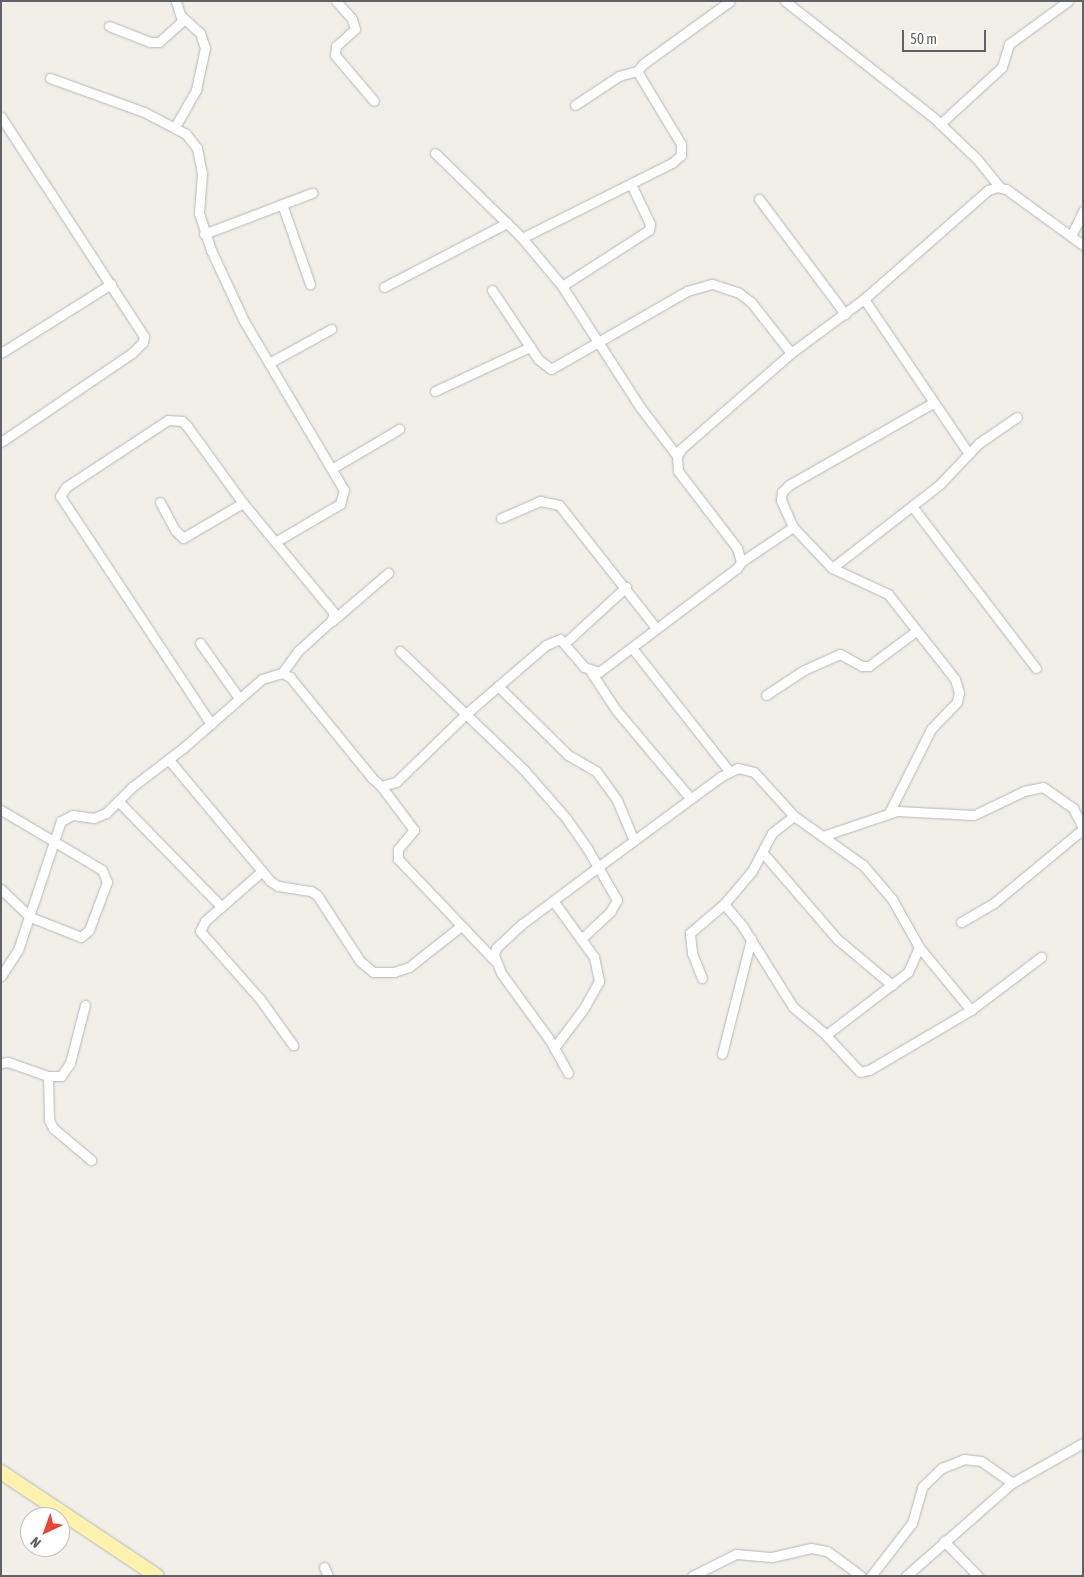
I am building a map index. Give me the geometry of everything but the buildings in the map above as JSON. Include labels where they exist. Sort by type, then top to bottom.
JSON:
[{"type":"main road","points":[[1,1472],[158,1576]]},
{"type":"street","points":[[175,127],[196,90],[205,48],[200,33],[182,17],[176,1]]},
{"type":"street","points":[[336,1],[352,19],[355,29],[336,46],[335,55],[374,101]]},
{"type":"street","points":[[575,104],[614,78],[637,71],[643,64],[730,1]]},
{"type":"street","points":[[785,1],[835,38],[940,124],[977,159],[1000,187],[1083,245]]},
{"type":"street","points":[[940,124],[1002,67],[1009,44],[1068,1]]},
{"type":"street","points":[[110,26],[154,43],[164,38],[182,17]]},
{"type":"street","points":[[522,238],[672,163],[683,150],[637,71]]},
{"type":"street","points":[[50,78],[175,127],[193,140],[201,161],[199,213],[204,234],[238,310],[333,468],[344,490],[344,500],[276,542]]},
{"type":"street","points":[[1,442],[144,342],[141,329],[2,120]]},
{"type":"street","points":[[435,153],[522,238],[562,286],[640,407],[678,456]]},
{"type":"street","points":[[562,286],[650,230],[650,224],[631,184]]},
{"type":"street","points":[[741,562],[737,548],[678,471],[678,456],[688,442],[791,353],[864,299],[988,190],[1000,187]]},
{"type":"street","points":[[204,234],[312,193]]},
{"type":"street","points":[[759,199],[845,314]]},
{"type":"street","points":[[282,204],[310,284]]},
{"type":"street","points":[[1071,236],[1083,211]]},
{"type":"street","points":[[384,287],[507,223]]},
{"type":"street","points":[[1,353],[111,284]]},
{"type":"street","points":[[492,290],[544,367],[551,369],[686,292],[712,284],[739,293],[751,302],[791,353]]},
{"type":"street","points":[[864,299],[900,349],[933,403],[969,454]]},
{"type":"street","points":[[269,363],[331,328]]},
{"type":"street","points":[[435,391],[530,347]]},
{"type":"street","points":[[889,813],[925,740],[957,702],[959,693],[955,679],[888,594],[832,568],[792,527],[781,500],[782,492],[789,485],[933,403]]},
{"type":"street","points":[[832,568],[912,506],[969,454],[1017,417]]},
{"type":"street","points":[[211,724],[63,502],[60,492],[154,428],[174,419],[187,426],[243,503],[330,606],[334,613],[331,621]]},
{"type":"street","points":[[333,468],[399,429]]},
{"type":"street","points":[[501,518],[540,501],[558,505],[656,628]]},
{"type":"street","points":[[160,502],[175,530],[183,538],[243,503]]},
{"type":"street","points":[[912,506],[1036,668]]},
{"type":"street","points":[[592,672],[609,667],[741,562],[792,527]]},
{"type":"street","points":[[1,976],[16,957],[53,840],[66,816],[100,817],[170,760],[262,679],[282,674],[298,651],[388,573]]},
{"type":"street","points":[[565,643],[626,588]]},
{"type":"street","points":[[766,695],[804,670],[840,654],[862,666],[869,666],[916,631]]},
{"type":"street","points":[[381,786],[396,782],[467,713],[546,645],[560,639],[592,672],[619,714],[691,799]]},
{"type":"street","points":[[200,643],[239,698]]},
{"type":"street","points":[[632,648],[729,771]]},
{"type":"street","points":[[400,650],[467,713],[566,818],[617,900],[610,912],[581,939]]},
{"type":"street","points":[[282,674],[311,700],[414,830],[412,835],[398,849],[398,859],[496,962],[554,1048],[568,1073]]},
{"type":"street","points":[[498,686],[568,755],[596,770],[617,800],[634,841]]},
{"type":"street","points":[[170,760],[262,871],[278,886],[311,890],[317,895],[360,961],[373,972],[394,972],[409,966],[461,926]]},
{"type":"street","points":[[496,962],[494,955],[501,941],[729,771],[749,768],[794,816],[873,875],[892,899],[919,947],[971,1010]]},
{"type":"street","points":[[823,836],[889,813],[908,810],[974,815],[1024,792],[1043,787],[1073,808],[1083,829],[995,902],[960,922]]},
{"type":"street","points":[[118,801],[221,906]]},
{"type":"street","points":[[1,810],[102,870],[107,882],[89,930],[81,937],[30,917],[1,889]]},
{"type":"street","points":[[702,978],[692,953],[690,933],[724,904],[763,853],[772,833],[794,816]]},
{"type":"street","points":[[763,853],[837,939],[892,985]]},
{"type":"street","points":[[262,871],[205,921],[200,930],[260,999],[293,1045]]},
{"type":"street","points":[[554,902],[594,957],[599,980],[584,1008],[554,1048]]},
{"type":"street","points":[[724,904],[751,940],[793,1006],[826,1035],[854,1068],[864,1072],[971,1010],[1041,957]]},
{"type":"street","points":[[722,1054],[751,940]]},
{"type":"street","points":[[826,1035],[908,972],[919,947]]},
{"type":"street","points":[[1,1063],[8,1062],[48,1076],[61,1076],[70,1064],[85,1005]]},
{"type":"street","points":[[48,1076],[49,1120],[53,1128],[91,1160]]},
{"type":"street","points":[[906,1576],[944,1540],[1012,1483],[1083,1443]]},
{"type":"street","points":[[871,1576],[912,1523],[922,1487],[942,1468],[964,1459],[981,1461],[1012,1483]]},
{"type":"street","points":[[944,1540],[978,1576]]},
{"type":"street","points":[[692,1576],[736,1554],[772,1557],[811,1548],[826,1551],[861,1576]]},
{"type":"street","points":[[708,1569],[717,1576]]}]
